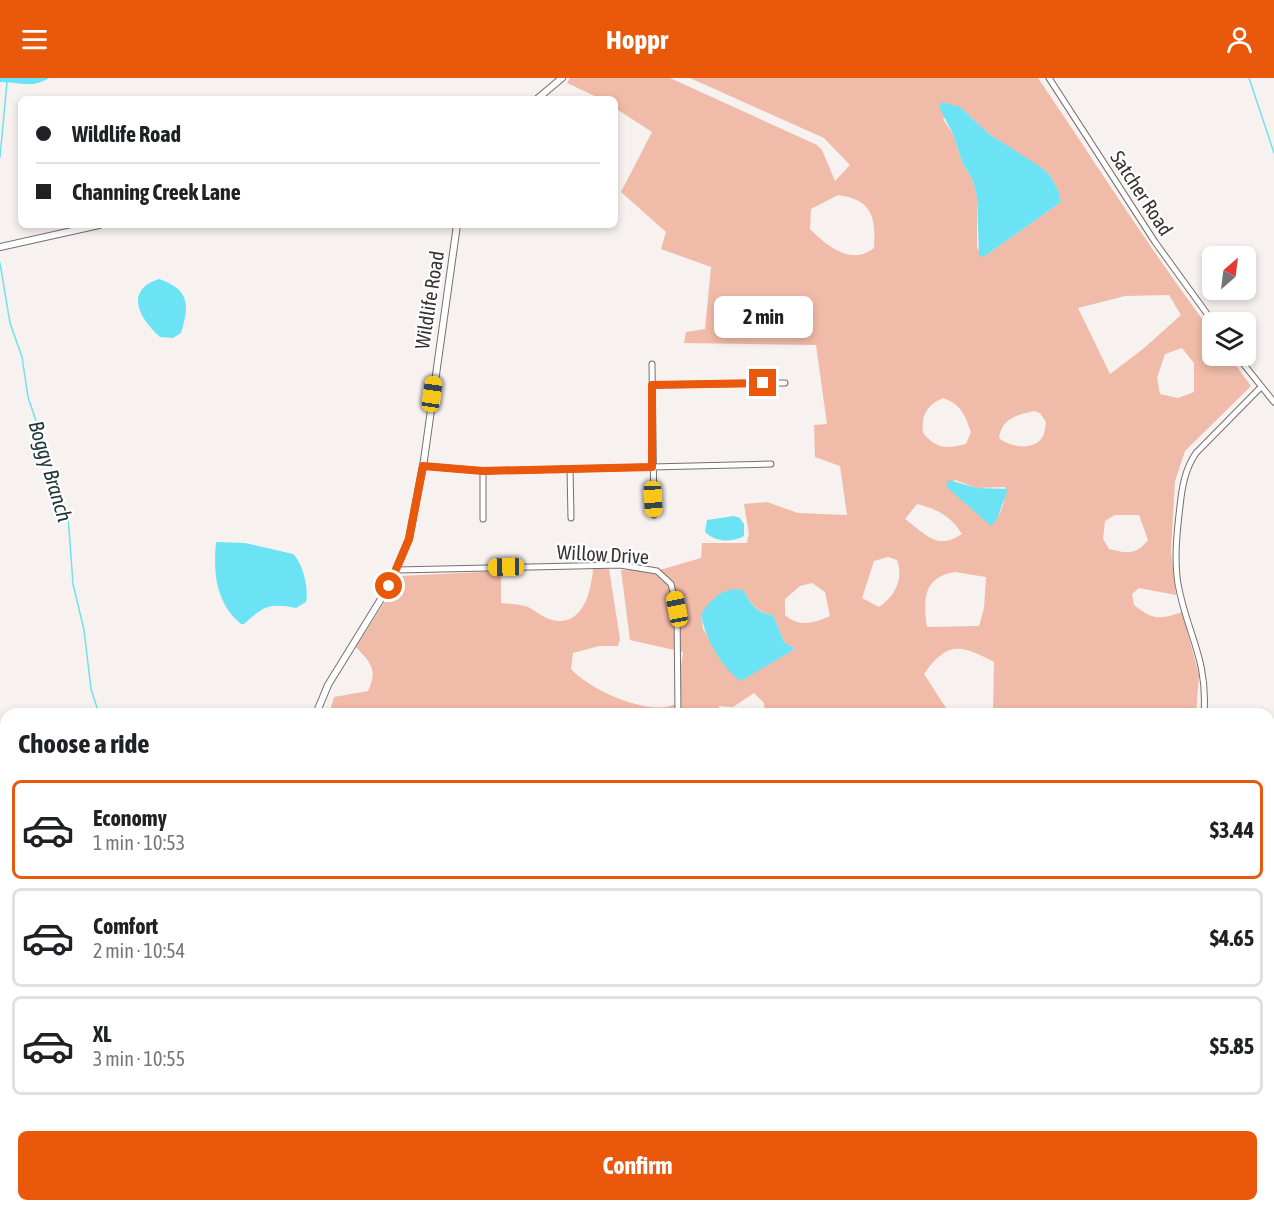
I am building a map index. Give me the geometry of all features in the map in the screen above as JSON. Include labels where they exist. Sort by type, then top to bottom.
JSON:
[{"type":"street","points":[[541,96],[562,78]]},
{"type":"street","name":"Satcher Road","points":[[1049,78],[1155,242],[1206,312]]},
{"type":"street","points":[[0,248],[86,228]]},
{"type":"street","name":"Wildlife Road","points":[[318,708],[327,685],[397,570],[414,519],[458,228]]},
{"type":"street","points":[[652,364],[654,515]]},
{"type":"street","points":[[1245,366],[1274,402]]},
{"type":"street","points":[[652,385],[785,382]]},
{"type":"street","points":[[1204,708],[1205,682],[1202,660],[1181,597],[1177,572],[1177,533],[1182,489],[1189,464],[1196,453],[1261,387]]},
{"type":"street","points":[[423,466],[483,471],[771,465]]},
{"type":"street","points":[[570,469],[572,519]]},
{"type":"street","points":[[483,471],[483,519]]},
{"type":"street","name":"Willow Drive","points":[[397,570],[620,565],[657,571],[671,584],[677,609],[678,708]]},
{"type":"shaded area","points":[[570,78],[670,78],[817,145],[822,150],[835,181],[850,165],[824,138],[690,78],[1038,78],[1202,319],[1202,366],[1236,366],[1251,386],[1185,451],[1175,481],[1171,551],[1176,595],[1139,588],[1132,594],[1134,605],[1151,616],[1162,617],[1182,612],[1199,675],[1196,708],[993,708],[994,662],[963,649],[955,649],[940,656],[924,674],[946,708],[764,708],[764,703],[754,693],[733,707],[719,706],[719,708],[331,708],[334,697],[368,691],[373,672],[366,658],[356,647],[401,576],[501,571],[501,603],[525,606],[546,618],[560,621],[576,615],[582,608],[590,589],[593,569],[609,569],[620,639],[618,646],[599,646],[573,653],[571,669],[605,693],[620,699],[651,707],[676,704],[683,652],[630,640],[621,570],[663,569],[701,558],[702,543],[747,543],[749,534],[744,504],[767,502],[798,513],[847,515],[840,466],[815,457],[814,425],[827,424],[816,345],[684,343],[686,332],[705,329],[711,267],[661,249],[666,232],[621,192],[652,132],[618,110],[618,96],[595,96],[567,83]],"holes":[[[960,107],[989,134],[1049,174],[1058,190],[1061,202],[985,256],[977,248],[977,197],[973,181],[962,162],[953,134],[943,119]],[[838,195],[858,201],[870,211],[874,227],[874,248],[857,255],[840,252],[810,229],[811,209]],[[1169,295],[1181,315],[1143,349],[1110,374],[1078,308],[1125,296]],[[1182,348],[1194,363],[1194,392],[1178,398],[1160,394],[1157,378],[1165,354]],[[943,398],[954,403],[964,415],[971,432],[966,444],[952,447],[937,445],[923,433],[926,411]],[[1034,411],[1040,413],[1046,422],[1044,435],[1039,441],[1028,446],[1015,446],[999,438],[1003,426],[1011,418]],[[955,480],[977,488],[1005,487],[1005,497],[998,517],[991,525],[946,486]],[[917,504],[943,514],[962,534],[953,539],[938,541],[919,530],[905,519]],[[1115,515],[1139,515],[1148,540],[1135,551],[1121,552],[1109,549],[1103,539],[1105,521]],[[888,557],[897,560],[899,580],[890,598],[879,607],[862,598],[874,561]],[[955,572],[986,577],[984,608],[979,626],[927,627],[925,608],[928,591],[931,584],[944,575]],[[812,583],[825,592],[830,616],[818,621],[801,623],[785,615],[785,599],[800,586]],[[743,590],[755,607],[773,615],[784,642],[795,649],[769,664],[722,659],[703,629],[701,614]]]},
{"type":"water","points":[[0,78],[49,78],[25,84],[0,82]]},
{"type":"water","points":[[942,102],[960,107],[989,134],[1039,166],[1049,174],[1058,190],[1061,202],[985,256],[979,257],[977,197],[973,181],[962,162],[953,134],[939,107]]},
{"type":"water","points":[[159,279],[177,288],[185,300],[186,307],[181,333],[173,338],[160,337],[146,322],[138,306],[141,291],[148,284]]},
{"type":"water","points":[[949,480],[977,488],[1008,489],[997,519],[991,526],[946,486]]},
{"type":"water","points":[[734,516],[740,518],[744,524],[744,536],[734,540],[724,540],[714,538],[705,532],[707,520]]},
{"type":"water","points":[[216,542],[245,543],[293,554],[300,563],[304,576],[307,590],[306,602],[296,608],[267,607],[241,624],[226,607],[221,597],[215,565]]},
{"type":"water","points":[[734,589],[743,590],[755,607],[763,613],[773,615],[784,642],[795,649],[741,681],[727,669],[715,651],[701,614],[715,598],[723,592]]},
{"type":"waterway","points":[[1249,78],[1274,153]]},
{"type":"waterway","name":"Boggy Branch","points":[[0,157],[7,82]]},
{"type":"waterway","name":"Boggy Branch","points":[[0,263],[10,323],[22,357],[28,397],[68,516],[73,584],[84,630],[91,689],[97,708]]},
{"type":"route","points":[[389,586],[409,539],[423,466],[483,471],[652,467],[652,385],[763,383]]}]
